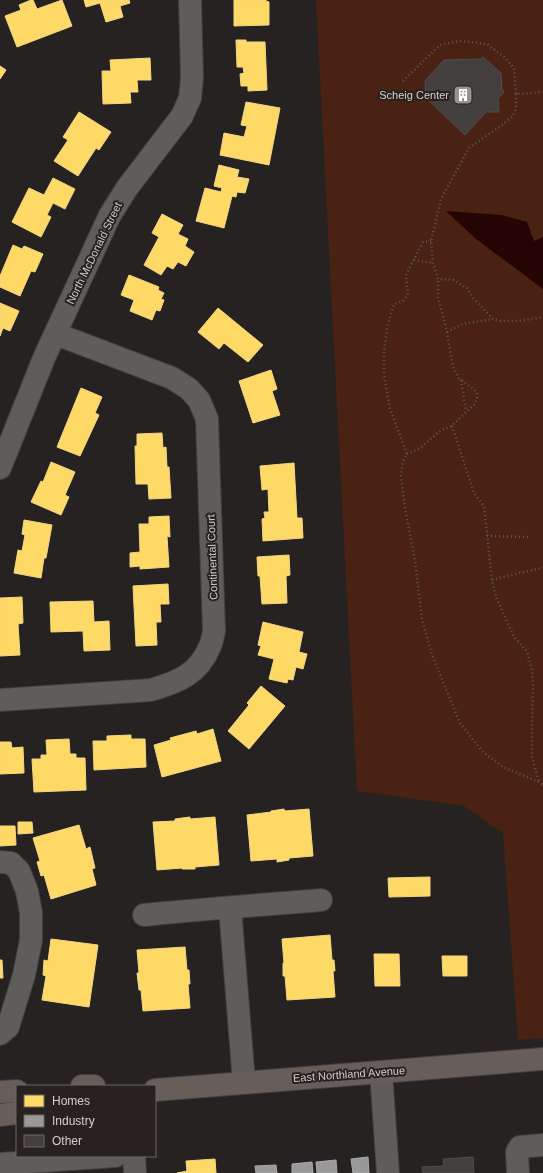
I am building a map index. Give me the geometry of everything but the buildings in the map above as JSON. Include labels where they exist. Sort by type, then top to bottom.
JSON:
[{"type":"main road","name":"East Northland Avenue","points":[[156,1090],[543,1059]]},
{"type":"main road","points":[[0,1092],[16,1091]]},
{"type":"main road","points":[[0,1115],[16,1113]]},
{"type":"street","name":"North McDonald Street","points":[[0,468],[44,358],[110,215],[127,188],[182,116],[190,98],[192,78],[190,0]]},
{"type":"street","name":"Continental Court","points":[[0,700],[151,690],[175,682],[189,674],[201,662],[211,646],[214,631],[207,419],[200,400],[189,388],[172,378],[56,334]]},
{"type":"street","points":[[0,862],[11,864],[19,871],[27,891],[31,913],[31,940],[24,975],[8,1027],[0,1034]]},
{"type":"street","points":[[144,915],[321,900]]},
{"type":"street","points":[[230,908],[244,1082]]},
{"type":"street","points":[[381,1072],[388,1173]]},
{"type":"street","points":[[518,1173],[517,1152],[520,1147],[543,1145]]},
{"type":"street","points":[[0,1164],[101,1157]]},
{"type":"street","points":[[134,1157],[135,1173]]},
{"type":"path","points":[[403,81],[440,45],[460,41],[486,44],[504,57],[514,68],[516,108],[513,116],[469,148],[441,199],[432,241],[433,263],[438,279],[438,297],[452,367],[459,378],[477,392],[477,398],[474,404],[452,426],[441,430],[419,449],[407,454],[403,461],[402,476],[405,508],[415,560],[422,619],[432,655],[460,723],[482,751],[503,766],[539,782],[543,786]]},
{"type":"path","points":[[516,94],[543,92]]},
{"type":"path","points":[[407,454],[390,410],[384,374],[386,328],[394,304],[403,301],[408,294],[406,275],[423,242],[432,241]]},
{"type":"path","points":[[414,260],[433,263]]},
{"type":"path","points":[[438,279],[453,280],[467,288],[473,298],[493,319]]},
{"type":"path","points":[[446,332],[462,324],[493,319],[501,321],[543,317]]},
{"type":"path","points":[[461,380],[467,411]]},
{"type":"path","points":[[452,426],[474,493],[484,506],[492,580],[496,598],[514,637],[527,651],[532,670],[532,757],[539,782]]},
{"type":"path","points":[[487,536],[529,537]]},
{"type":"path","points":[[492,580],[543,568]]},
{"type":"shaded area","points":[[316,0],[543,0],[543,1038],[518,1040],[503,833],[464,806],[357,791]]},
{"type":"shaded area","points":[[446,211],[502,215],[527,222],[534,241],[543,237],[543,289],[476,239]]},
{"type":"place","name":"Scheig Center","points":[[463,95]]}]
